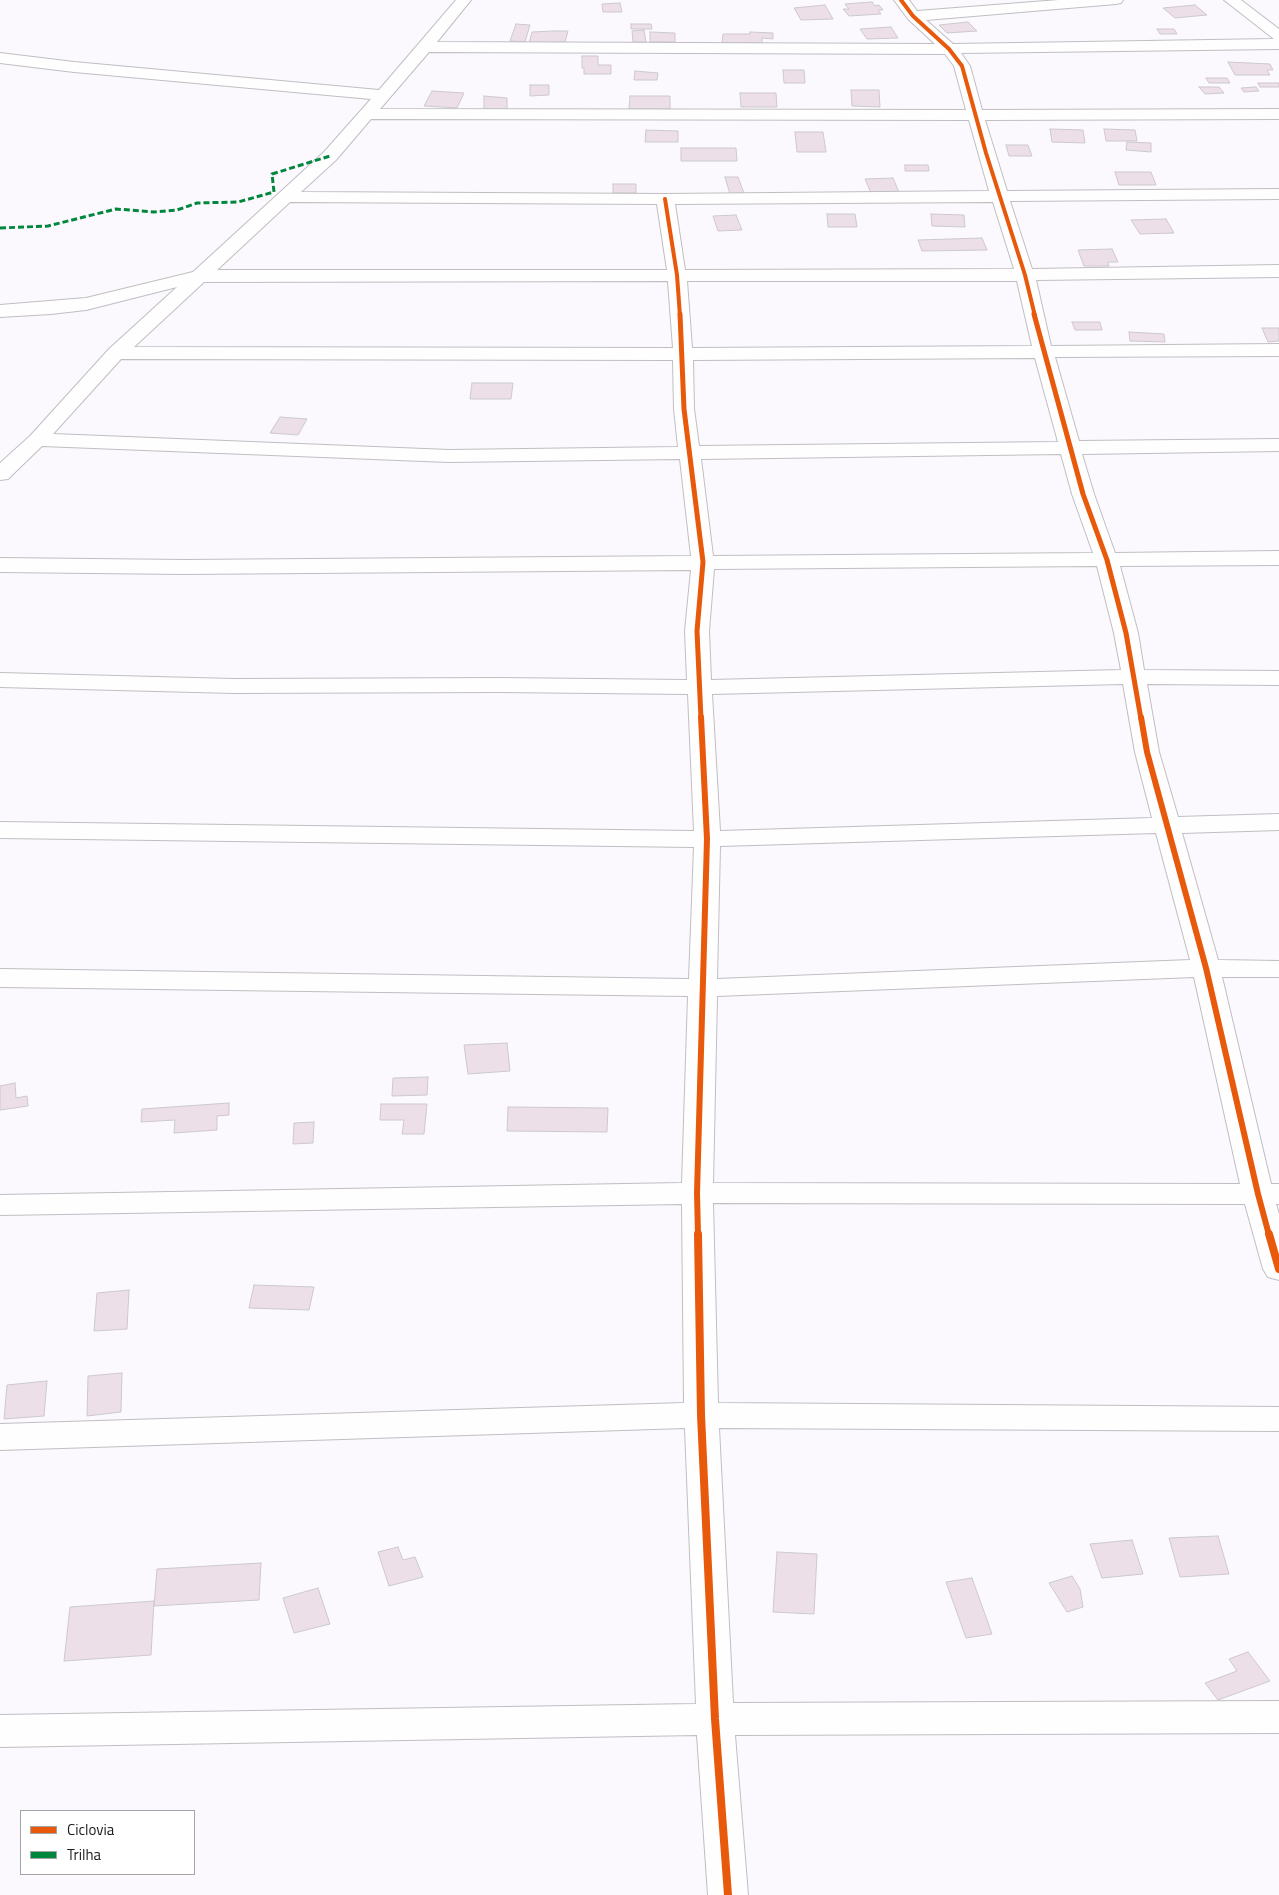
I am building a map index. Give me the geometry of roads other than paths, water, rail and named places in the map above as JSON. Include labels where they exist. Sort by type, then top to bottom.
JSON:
[{"type":"street","points":[[0,474],[37,440],[116,353],[330,156],[464,0]]},
{"type":"street","points":[[901,0],[913,16],[949,49],[962,66],[1025,275],[1043,351],[1072,449],[1083,494],[1107,560],[1126,633],[1147,752],[1269,1194],[1279,1269]]},
{"type":"street","points":[[913,16],[1116,0]]},
{"type":"street","points":[[1231,0],[1279,36]]},
{"type":"street","points":[[424,47],[949,49],[1279,44]]},
{"type":"street","points":[[0,58],[74,68],[382,95]]},
{"type":"street","points":[[365,114],[1279,114]]},
{"type":"street","points":[[287,197],[665,200],[1279,194]]},
{"type":"street","points":[[665,200],[677,275],[683,354],[684,409],[703,562],[697,630],[707,839],[697,1193],[701,1416],[715,1719],[728,1895]]},
{"type":"street","points":[[0,311],[86,304],[199,276],[1025,275],[1279,271]]},
{"type":"street","points":[[116,353],[683,354],[1279,350]]},
{"type":"street","points":[[37,440],[449,456],[1279,445]]},
{"type":"street","points":[[0,565],[184,567],[1279,558]]},
{"type":"street","points":[[0,680],[234,686],[500,685],[701,687],[1134,677],[1279,678]]},
{"type":"street","points":[[0,830],[707,839],[1279,822]]},
{"type":"street","points":[[0,978],[704,988],[1206,968],[1279,969]]},
{"type":"street","points":[[0,1205],[697,1193],[1269,1194]]},
{"type":"street","points":[[0,1437],[701,1416],[1279,1419]]},
{"type":"street","points":[[0,1731],[715,1719],[1279,1717]]}]
